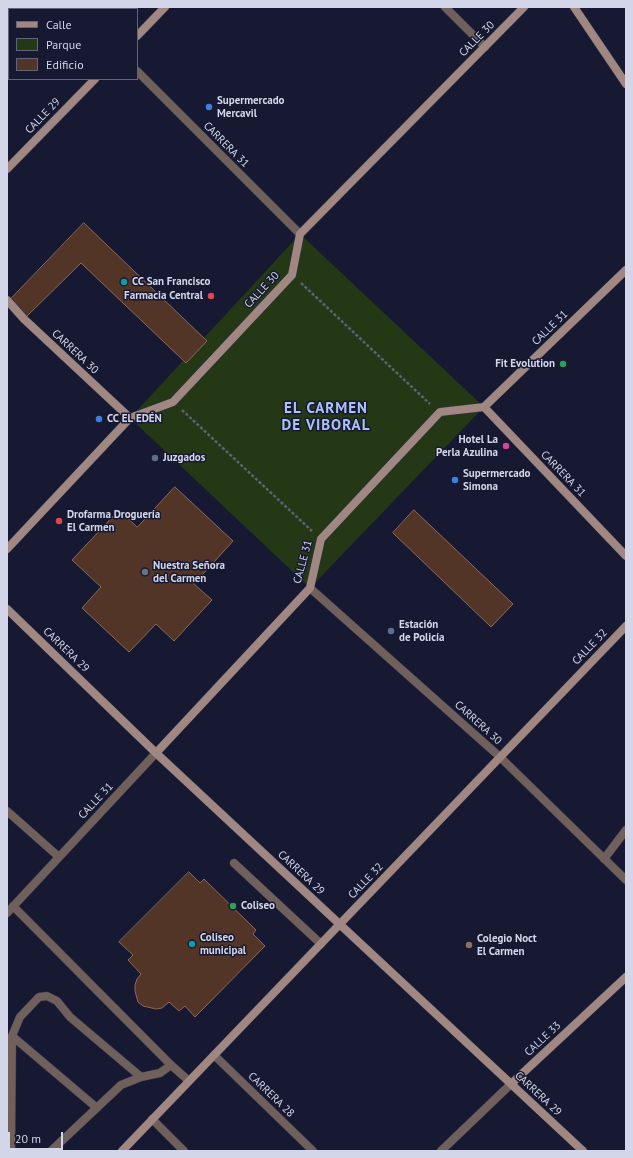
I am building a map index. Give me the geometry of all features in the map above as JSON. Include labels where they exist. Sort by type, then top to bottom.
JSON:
[{"type":"main road","points":[[138,35],[165,7]]},
{"type":"main road","name":"CALLE 30","points":[[7,549],[130,418],[173,402],[292,275],[300,234],[524,7]]},
{"type":"main road","points":[[574,7],[626,84]]},
{"type":"main road","name":"CALLE 29","points":[[7,169],[94,80]]},
{"type":"main road","name":"CALLE 31","points":[[484,407],[626,270]]},
{"type":"main road","name":"CARRERA 30","points":[[7,300],[24,320],[130,418]]},
{"type":"main road","points":[[440,412],[484,407]]},
{"type":"main road","name":"CARRERA 31","points":[[484,407],[626,556]]},
{"type":"main road","name":"CALLE 31","points":[[156,753],[310,588],[320,539],[440,412]]},
{"type":"main road","name":"CARRERA 29","points":[[7,609],[156,753],[583,1151]]},
{"type":"main road","name":"CALLE 32","points":[[122,1151],[626,626]]},
{"type":"main road","name":"CALLE 33","points":[[511,1084],[626,977]]},
{"type":"street","points":[[445,7],[485,47]]},
{"type":"street","name":"CARRERA 31","points":[[138,72],[300,234]]},
{"type":"street","name":"CARRERA 30","points":[[310,588],[500,757],[626,880]]},
{"type":"street","name":"CALLE 31","points":[[7,913],[156,753]]},
{"type":"street","points":[[7,811],[58,857]]},
{"type":"street","points":[[604,859],[626,830]]},
{"type":"street","points":[[234,862],[321,944]]},
{"type":"street","points":[[14,906],[171,1065],[189,1081]]},
{"type":"street","points":[[10,1151],[12,1036],[20,1017],[38,998],[47,996],[57,1001],[70,1017],[141,1077]]},
{"type":"street","points":[[12,1036],[97,1108]]},
{"type":"street","name":"CARRERA 28","points":[[214,1055],[313,1151]]},
{"type":"street","points":[[51,1151],[121,1085],[141,1077],[160,1073],[171,1065]]},
{"type":"street","name":"CALLE 33","points":[[441,1151],[511,1084]]},
{"type":"street","points":[[152,1119],[184,1151]]},
{"type":"path","points":[[292,275],[440,412]]},
{"type":"path","points":[[173,402],[320,539]]},
{"type":"green space","points":[[300,234],[484,407],[310,588],[130,418]]},
{"type":"building","name":"CC San Francisco","points":[[84,223],[207,341],[186,363],[81,263],[24,319],[8,302]]},
{"type":"building","name":"Nuestra Señora del Carmen","points":[[175,487],[233,541],[194,584],[212,600],[174,641],[156,624],[129,652],[82,608],[101,587],[72,560],[119,510],[137,527]]},
{"type":"building","points":[[414,510],[513,604],[491,627],[393,533]]},
{"type":"building","name":"Coliseo municipal","points":[[189,872],[200,883],[204,879],[256,930],[253,934],[265,946],[195,1017],[185,1006],[179,1011],[169,1002],[162,1008],[156,1009],[143,1006],[138,1002],[135,985],[141,974],[128,960],[133,955],[119,942]]},
{"type":"place","name":"Supermercado Mercavil","points":[[209,107]]},
{"type":"place","name":"CC San Francisco","points":[[124,282]]},
{"type":"place","name":"Farmacia Central","points":[[211,296]]},
{"type":"place","name":"Fit Evolution","points":[[563,364]]},
{"type":"place","name":"CC EL EDÉN","points":[[99,419]]},
{"type":"place","name":"Hotel La Perla Azulina","points":[[506,446]]},
{"type":"place","name":"Juzgados","points":[[155,458]]},
{"type":"place","name":"Supermercado Simona","points":[[455,480]]},
{"type":"place","name":"Drofarma Droguería El Carmen","points":[[59,521]]},
{"type":"place","name":"Nuestra Señora del Carmen","points":[[145,572]]},
{"type":"place","name":"Estación de Policía","points":[[391,631]]},
{"type":"place","name":"Coliseo","points":[[233,906]]},
{"type":"place","name":"Coliseo municipal","points":[[192,944]]},
{"type":"place","name":"Colegio Noct El Carmen","points":[[469,945]]},
{"type":"district","name":"EL CARMEN DE VIBORAL","points":[[326,418]]}]
